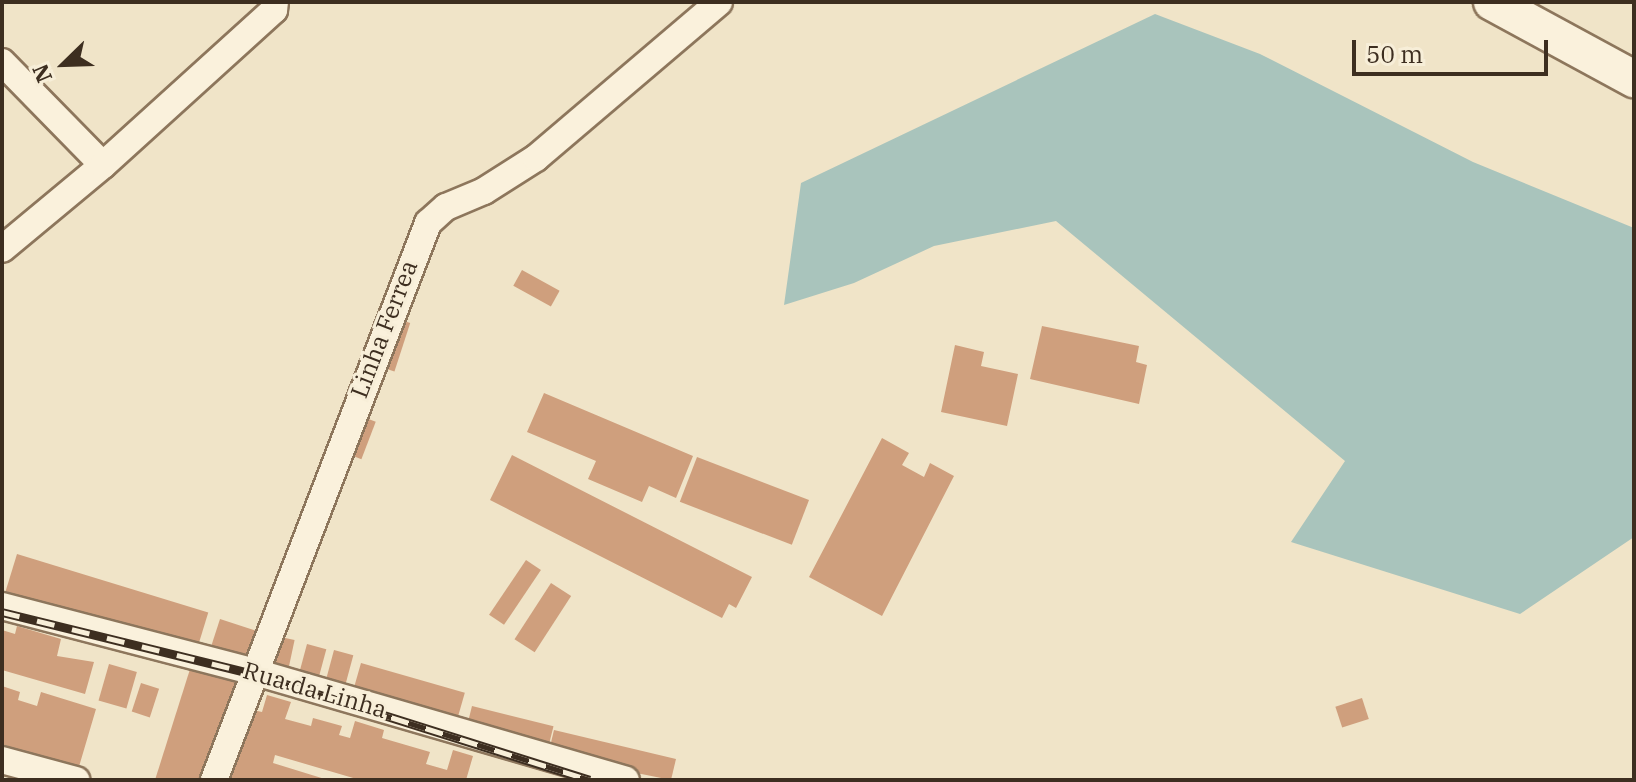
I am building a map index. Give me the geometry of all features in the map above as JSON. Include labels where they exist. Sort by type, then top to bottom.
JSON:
[{"type":"main road","points":[[1492,2],[1634,79]]},
{"type":"street","points":[[2,249],[103,165],[274,10],[275,2]]},
{"type":"street","name":"Linha Ferrea","points":[[214,780],[428,223],[446,207],[484,191],[536,158],[719,2]]},
{"type":"street","points":[[2,62],[103,165]]},
{"type":"street","name":"Rua da Linha","points":[[2,606],[255,672],[626,780]]},
{"type":"street","points":[[2,760],[74,780]]},
{"type":"water","points":[[1155,14],[1260,54],[1473,162],[1634,228],[1634,537],[1520,614],[1291,542],[1345,461],[1056,221],[934,246],[854,283],[784,305],[801,183]]},
{"type":"building","points":[[522,270],[560,291],[551,307],[513,286]]},
{"type":"building","points":[[395,318],[410,323],[394,371],[379,367]]},
{"type":"building","points":[[1042,326],[1139,346],[1136,362],[1147,365],[1139,404],[1030,379]]},
{"type":"building","points":[[955,345],[984,352],[981,366],[1018,374],[1007,426],[941,412]]},
{"type":"building","points":[[544,393],[693,456],[676,498],[649,486],[642,502],[588,479],[596,461],[527,432]]},
{"type":"building","points":[[358,415],[376,422],[361,459],[344,452]]},
{"type":"building","points":[[882,438],[909,453],[902,465],[924,477],[930,463],[954,476],[882,616],[809,577]]},
{"type":"building","points":[[512,455],[752,577],[736,608],[729,604],[722,618],[490,500]]},
{"type":"building","points":[[697,457],[809,500],[792,545],[680,502]]},
{"type":"building","points":[[17,554],[208,612],[197,650],[6,591]]},
{"type":"building","points":[[526,560],[541,570],[504,625],[489,615]]},
{"type":"building","points":[[551,583],[571,596],[535,652],[515,639]]},
{"type":"building","points":[[220,619],[258,631],[246,668],[208,655]]},
{"type":"building","points":[[17,626],[61,639],[57,656],[94,662],[85,694],[2,670],[2,630],[15,634]]},
{"type":"building","points":[[276,636],[295,640],[288,672],[269,668]]},
{"type":"building","points":[[307,644],[326,649],[318,682],[298,677]]},
{"type":"building","points":[[334,650],[353,655],[345,688],[325,683]]},
{"type":"building","points":[[361,663],[465,693],[457,721],[353,691]]},
{"type":"building","points":[[109,664],[137,672],[126,709],[99,701]]},
{"type":"building","points":[[191,666],[236,680],[210,780],[155,780]]},
{"type":"building","points":[[141,683],[159,689],[150,717],[132,712]]},
{"type":"building","points":[[2,686],[20,692],[18,700],[37,706],[41,692],[96,709],[78,770],[2,744]]},
{"type":"building","points":[[267,695],[291,702],[285,719],[311,726],[313,718],[342,726],[339,735],[350,738],[355,721],[384,730],[382,738],[430,752],[426,764],[447,770],[453,750],[473,756],[466,780],[360,780],[275,755],[273,763],[328,780],[228,780],[249,709],[262,712]]},
{"type":"building","points":[[1362,698],[1369,719],[1342,728],[1335,707]]},
{"type":"building","points":[[472,706],[554,726],[548,749],[466,728]]},
{"type":"building","points":[[554,730],[676,759],[671,780],[548,755]]},
{"type":"railway","points":[[2,612],[254,674],[590,780]]}]
